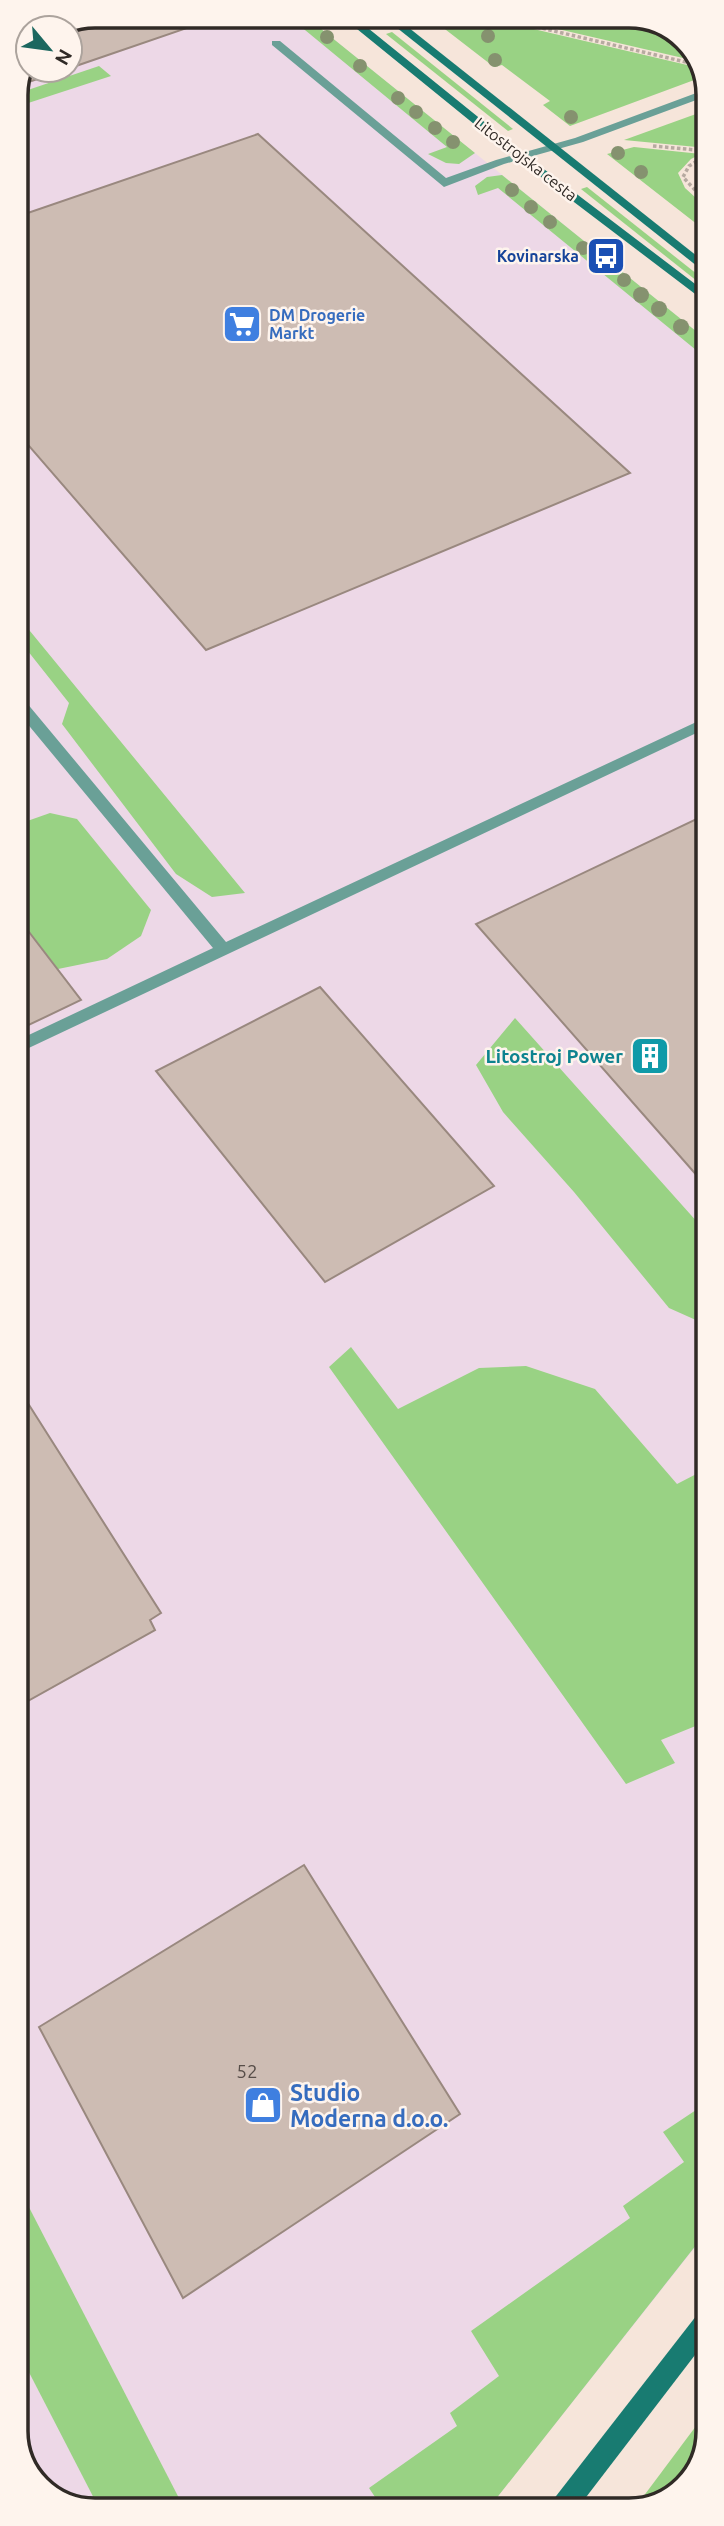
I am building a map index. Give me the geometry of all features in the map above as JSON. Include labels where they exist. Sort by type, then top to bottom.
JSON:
[{"type":"main road","name":"Litostrojska cesta","points":[[361,28],[520,156],[696,291]]},
{"type":"main road","name":"Litostrojska cesta","points":[[402,28],[696,261]]},
{"type":"main road","points":[[570,2498],[696,2335]]},
{"type":"street","points":[[276,43],[443,183],[520,156],[579,140],[696,96]]},
{"type":"street","points":[[28,714],[224,951]]},
{"type":"street","points":[[28,1042],[696,727]]},
{"type":"path","points":[[541,28],[688,63]]},
{"type":"path","points":[[696,162],[689,166],[683,177],[696,191]]},
{"type":"shaded area","points":[[320,28],[696,331],[696,2246],[497,2498],[90,2498],[69,2493],[51,2481],[37,2465],[29,2444],[29,84],[84,84],[84,29]]},
{"type":"green space","points":[[303,28],[320,28],[475,153],[459,164],[446,163],[428,154],[447,147]]},
{"type":"green space","points":[[444,28],[529,28],[689,65],[694,80],[570,126],[543,105],[550,101],[502,65],[494,67]]},
{"type":"green space","points":[[554,28],[646,30],[663,37],[685,58]]},
{"type":"green space","points":[[392,32],[513,129],[508,131],[386,34]]},
{"type":"green space","points":[[99,66],[111,76],[28,103],[28,90],[46,84],[84,84],[84,71]]},
{"type":"green space","points":[[696,114],[696,147],[624,140]]},
{"type":"green space","points":[[634,147],[696,153],[678,173],[685,188],[696,198],[696,223],[607,154]]},
{"type":"green space","points":[[502,175],[696,331],[696,350],[498,188],[478,195],[475,186],[487,177]]},
{"type":"green space","points":[[587,187],[696,273],[696,280],[581,189]]},
{"type":"green space","points":[[28,629],[245,893],[212,897],[176,874],[62,724],[69,703],[28,651]]},
{"type":"green space","points":[[50,813],[77,819],[151,910],[141,936],[107,959],[58,969],[28,930],[28,821]]},
{"type":"green space","points":[[515,1018],[696,1221],[696,1320],[669,1308],[574,1192],[503,1112],[476,1065]]},
{"type":"green space","points":[[351,1347],[398,1409],[479,1368],[526,1366],[595,1389],[677,1484],[696,1474],[696,1726],[661,1740],[675,1763],[626,1784],[329,1367]]},
{"type":"green space","points":[[696,2110],[696,2245],[497,2498],[376,2498],[369,2488],[457,2426],[450,2413],[499,2376],[471,2331],[630,2218],[623,2206],[684,2162],[663,2132]]},
{"type":"green space","points":[[28,2205],[179,2498],[94,2498],[28,2370]]},
{"type":"green space","points":[[696,2426],[695,2444],[682,2472],[663,2489],[643,2497]]},
{"type":"building","points":[[187,28],[84,63],[84,29]]},
{"type":"building","name":"DM Drogerie Markt","points":[[258,134],[630,473],[206,650],[28,445],[28,213]]},
{"type":"building","name":"Litostroj Power","points":[[696,819],[696,1174],[476,924]]},
{"type":"building","points":[[28,931],[81,1000],[28,1025]]},
{"type":"building","points":[[320,987],[494,1186],[325,1282],[156,1071]]},
{"type":"building","points":[[28,1403],[161,1613],[150,1620],[155,1630],[28,1701]]},
{"type":"building","points":[[304,1865],[460,2114],[183,2298],[39,2027]]},
{"type":"place","name":"Kovinarska","points":[[606,256]]},
{"type":"place","name":"DM Drogerie Markt","points":[[242,324]]},
{"type":"place","name":"Litostroj Power","points":[[650,1056]]},
{"type":"place","name":"Studio Moderna d.o.o.","points":[[263,2105]]}]
